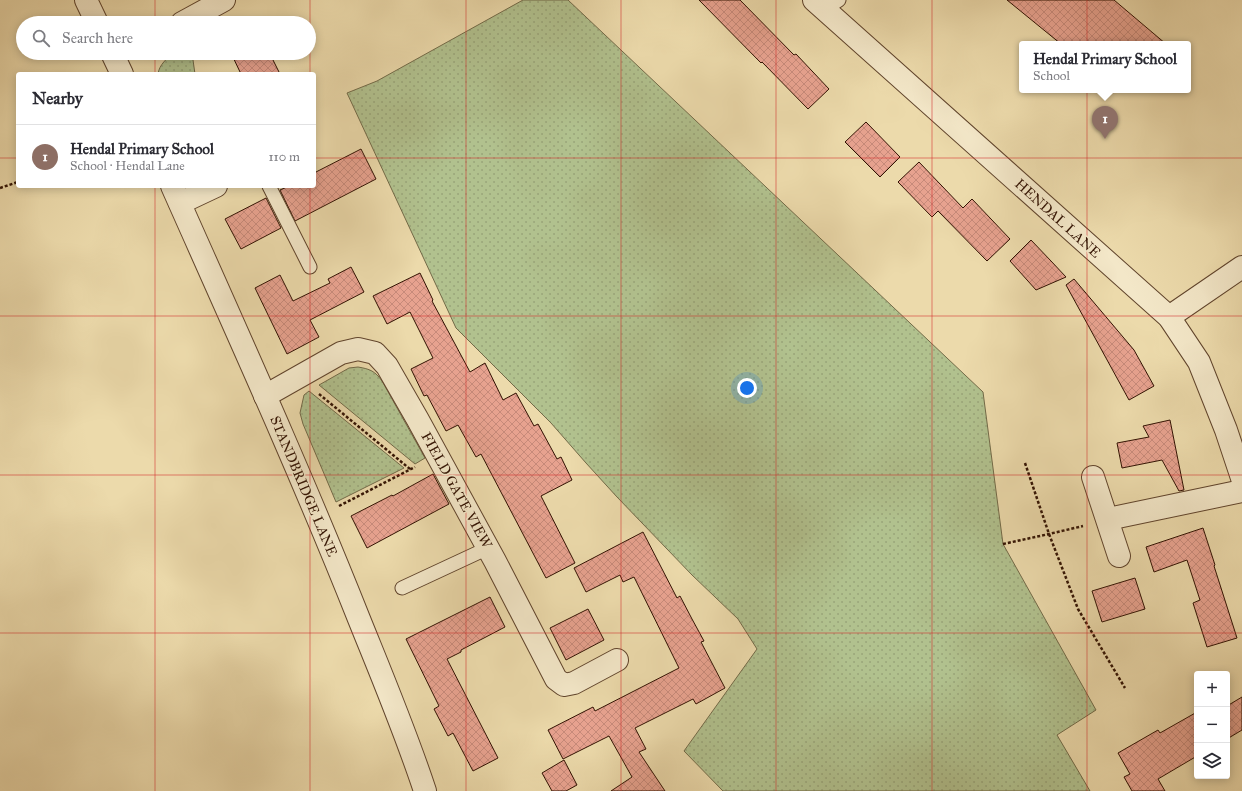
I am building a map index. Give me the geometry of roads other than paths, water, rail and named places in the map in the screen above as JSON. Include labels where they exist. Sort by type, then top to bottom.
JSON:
[{"type":"street","points":[[86,0],[94,16]]},
{"type":"street","points":[[195,16],[224,0]]},
{"type":"street","name":"HENDAL LANE","points":[[826,3],[1169,317],[1199,362],[1226,430],[1242,478]]},
{"type":"street","points":[[176,195],[207,188]]},
{"type":"street","name":"STANDBRIDGE LANE","points":[[176,195],[318,517],[409,743],[425,791]]},
{"type":"street","points":[[1169,317],[1242,267]]},
{"type":"street","name":"FIELD GATE VIEW","points":[[265,396],[341,353],[358,349],[375,353],[387,366],[437,455],[488,548],[556,679],[564,684],[574,684],[617,660]]},
{"type":"street","points":[[1093,477],[1119,556]]},
{"type":"street","points":[[1108,519],[1242,491]]},
{"type":"lane","points":[[270,188],[310,267]]},
{"type":"lane","points":[[402,588],[488,548]]},
{"type":"place","name":"Hendal Primary School","points":[[1105,139]]}]
